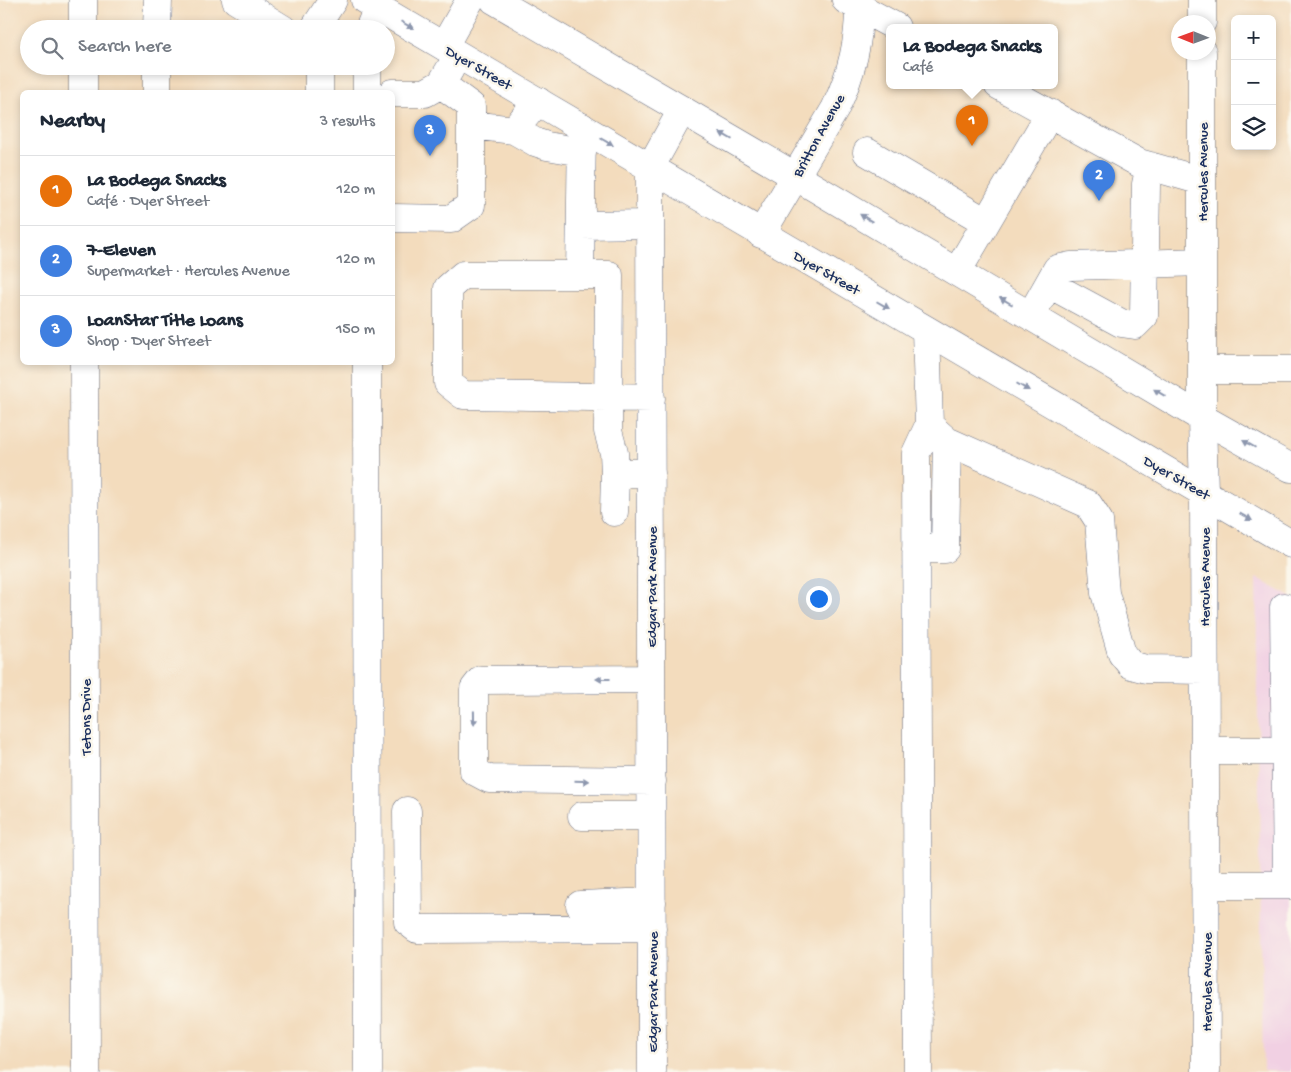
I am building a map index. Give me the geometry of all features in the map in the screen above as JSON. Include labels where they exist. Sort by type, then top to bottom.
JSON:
[{"type":"street","points":[[83,0],[83,20]]},
{"type":"street","points":[[157,20],[158,0]]},
{"type":"street","points":[[236,0],[268,20]]},
{"type":"street","points":[[320,20],[332,0]]},
{"type":"street","points":[[395,93],[425,93],[441,84],[470,0]]},
{"type":"street","points":[[494,0],[1031,315],[1202,418],[1291,468]]},
{"type":"street","points":[[1202,0],[1202,15]]},
{"type":"street","points":[[855,3],[891,24]]},
{"type":"street","name":"Britton Avenue","points":[[761,234],[835,109],[842,93],[856,49],[855,3]]},
{"type":"street","name":"Dyer Street","points":[[371,12],[388,20]]},
{"type":"street","name":"Dyer Street","points":[[395,24],[452,51],[538,101],[582,140],[650,168],[1291,544]]},
{"type":"street","name":"Hercules Avenue","points":[[1202,60],[1206,1072]]},
{"type":"street","points":[[83,75],[83,90]]},
{"type":"street","points":[[157,75],[157,90]]},
{"type":"street","points":[[319,75],[319,90]]},
{"type":"street","points":[[367,75],[367,90]]},
{"type":"street","points":[[395,218],[451,219],[471,205],[471,106],[441,84]]},
{"type":"street","points":[[1005,89],[1138,163],[1202,181]]},
{"type":"street","points":[[514,130],[538,101]]},
{"type":"street","name":"Edgar Park Avenue","points":[[652,1072],[650,168],[682,110]]},
{"type":"street","points":[[957,272],[1050,114]]},
{"type":"street","points":[[471,126],[514,130],[535,142],[547,146],[582,140],[580,275]]},
{"type":"street","points":[[867,152],[986,222]]},
{"type":"street","points":[[1049,284],[1121,323],[1135,325],[1144,316],[1146,184],[1150,166]]},
{"type":"street","points":[[581,225],[650,224]]},
{"type":"street","points":[[1031,315],[1057,270],[1071,266],[1202,262]]},
{"type":"street","points":[[614,512],[614,452],[608,431],[608,397],[609,275],[463,275],[448,288],[448,383],[463,395],[608,397],[651,398]]},
{"type":"street","points":[[926,330],[938,433]]},
{"type":"street","name":"Tetons Drive","points":[[84,365],[86,1072]]},
{"type":"street","points":[[367,365],[368,1072]]},
{"type":"street","points":[[1202,370],[1291,370]]},
{"type":"street","points":[[918,1072],[916,453],[938,433]]},
{"type":"street","points":[[938,433],[1088,504],[1099,521],[1105,593],[1122,654],[1131,664],[1146,669],[1204,670]]},
{"type":"street","points":[[615,473],[651,473]]},
{"type":"street","points":[[1205,885],[1289,885],[1285,751],[1284,607],[1291,611]]},
{"type":"street","points":[[651,679],[481,680],[474,689],[474,771],[489,779],[652,781]]},
{"type":"street","points":[[1205,751],[1285,751]]},
{"type":"street","points":[[407,811],[408,922],[417,929],[652,915]]},
{"type":"street","points":[[582,816],[652,816]]},
{"type":"street","points":[[580,905],[652,915]]},
{"type":"shaded area","points":[[1256,578],[1291,597],[1291,1072],[1263,1071]]},
{"type":"place","name":"La Bodega Snacks","points":[[972,146]]},
{"type":"place","name":"LoanStar Title Loans","points":[[430,156]]},
{"type":"place","name":"7-Eleven","points":[[1099,201]]}]
